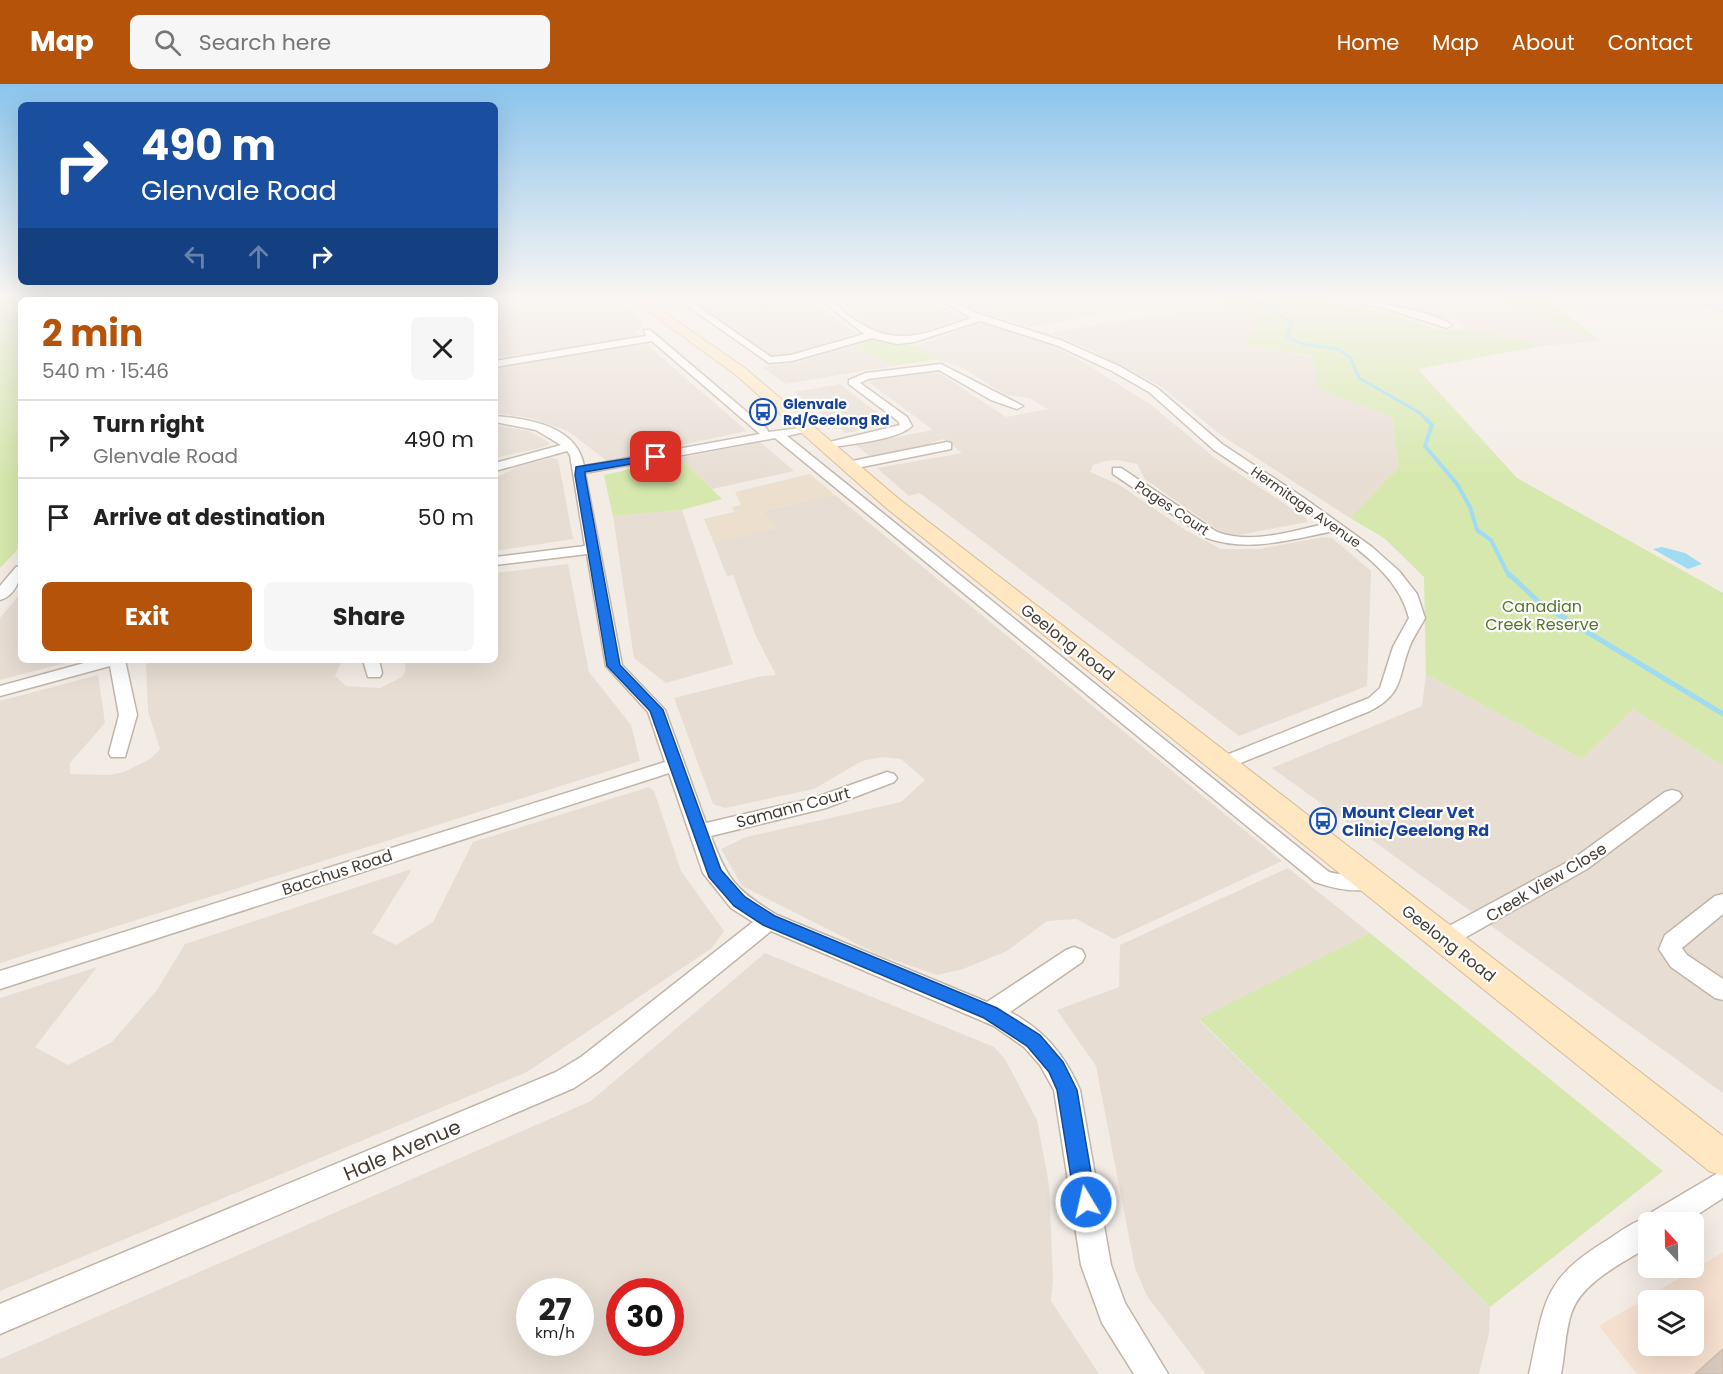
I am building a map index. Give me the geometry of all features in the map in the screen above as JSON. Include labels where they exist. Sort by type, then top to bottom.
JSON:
[{"type":"main road","name":"Geelong Road","points":[[721,358],[741,372],[848,466],[1221,764],[1723,1159]]},
{"type":"main road","name":"Geelong Road","points":[[1501,985],[1723,1143]]},
{"type":"street","points":[[498,363],[526,358]]},
{"type":"street","points":[[678,358],[1328,880],[1372,882]]},
{"type":"street","points":[[766,358],[769,360],[790,358]]},
{"type":"street","name":"Hermitage Avenue","points":[[1091,358],[1150,388],[1216,446],[1336,526],[1385,565],[1400,580],[1415,604],[1417,618],[1400,648],[1390,687],[1371,704],[1221,764]]},
{"type":"street","points":[[824,445],[897,430],[906,426],[903,419],[853,382],[866,376],[927,367],[943,368],[995,398],[1017,406]]},
{"type":"street","points":[[498,420],[541,428],[560,436],[570,446],[580,472],[614,666],[654,706],[698,832],[719,879],[739,902],[769,921],[990,1013],[1034,1040],[1063,1078],[1070,1105],[1096,1265],[1113,1312],[1152,1374]]},
{"type":"street","points":[[580,472],[802,426]]},
{"type":"street","points":[[848,466],[943,444],[958,455]]},
{"type":"street","points":[[498,466],[570,446]]},
{"type":"street","name":"Pages Court","points":[[1117,471],[1212,535],[1227,541],[1248,542],[1336,526]]},
{"type":"street","points":[[498,561],[592,549]]},
{"type":"street","points":[[0,595],[18,574]]},
{"type":"street","points":[[0,691],[104,663]]},
{"type":"street","points":[[116,663],[128,715],[118,753]]},
{"type":"street","name":"Bacchus Road","points":[[0,980],[675,765]]},
{"type":"street","name":"Samann Court","points":[[698,832],[819,804],[887,778]]},
{"type":"street","name":"Creek View Close","points":[[1444,939],[1581,864],[1672,796]]},
{"type":"street","points":[[1281,844],[1311,861],[1335,853]]},
{"type":"street","points":[[1723,902],[1673,941],[1670,949],[1679,961],[1723,991]]},
{"type":"street","name":"Hale Avenue","points":[[0,1319],[560,1082],[590,1064],[769,921]]},
{"type":"street","points":[[990,1013],[1074,956]]},
{"type":"street","points":[[1678,1212],[1723,1183]]},
{"type":"street","points":[[1545,1374],[1557,1309],[1567,1290],[1604,1260],[1638,1238]]},
{"type":"shaded area","points":[[555,358],[662,358],[747,431],[607,461],[568,431],[531,418],[498,413],[498,369]]},
{"type":"shaded area","points":[[810,358],[878,358],[893,366],[785,384],[762,367]]},
{"type":"shaded area","points":[[1076,358],[1150,404],[1215,458],[1306,518],[1308,522],[1233,536],[1218,530],[1145,479],[1137,464],[1118,460],[1105,461],[1093,465],[1090,472],[1118,484],[1187,531],[1221,549],[1259,549],[1324,537],[1332,538],[1371,571],[1367,686],[1239,736],[920,493],[909,496],[877,468],[962,453],[944,439],[932,442],[929,447],[872,458],[856,445],[933,430],[870,383],[871,381],[925,372],[941,374],[1006,417],[1048,409],[1029,398],[1006,395],[961,367],[937,359]]},
{"type":"shaded area","points":[[1106,358],[1314,358],[1318,388],[1392,417],[1399,467],[1350,518],[1221,435],[1162,387]]},
{"type":"shaded area","points":[[840,384],[889,422],[888,425],[846,433],[794,392]]},
{"type":"shaded area","points":[[498,426],[529,431],[550,443],[544,447],[498,457]]},
{"type":"shaded area","points":[[760,442],[794,471],[712,489],[680,458]]},
{"type":"shaded area","points":[[550,458],[558,459],[573,539],[498,551],[498,476],[519,466]]},
{"type":"shaded area","points":[[810,474],[835,495],[762,511],[778,528],[714,543],[704,519],[734,512],[732,507],[741,505],[735,492]]},
{"type":"shaded area","points":[[835,495],[1282,861],[1114,939],[1076,919],[1047,921],[1007,951],[963,969],[937,975],[879,955],[742,886],[721,849],[746,837],[901,802],[925,780],[901,759],[882,757],[862,761],[814,789],[725,808],[713,804],[674,698],[762,676],[776,675],[755,634],[733,575],[727,576],[714,543],[777,528],[762,511]]},
{"type":"shaded area","points":[[682,510],[733,664],[666,683],[634,658],[613,516]]},
{"type":"shaded area","points":[[568,564],[589,672],[631,725],[640,761],[0,963],[0,701],[98,675],[105,723],[70,763],[70,774],[109,775],[124,772],[150,759],[160,749],[148,711],[146,664],[341,663],[335,676],[346,686],[380,688],[402,677],[406,670],[405,663],[498,663],[498,573]]},
{"type":"shaded area","points":[[18,597],[18,663],[65,663],[0,680],[0,618]]},
{"type":"shaded area","points":[[1426,674],[1582,759],[1633,709],[1723,766],[1723,1093],[1272,768],[1422,706]]},
{"type":"shaded area","points":[[649,787],[654,791],[681,871],[724,931],[712,948],[527,1072],[0,1291],[0,998],[97,967],[35,1047],[68,1065],[112,1042],[157,990],[185,944],[412,869],[372,933],[396,945],[433,922],[473,842]]},
{"type":"shaded area","points":[[1288,868],[1370,933],[1199,1020],[1490,1307],[1489,1333],[1479,1374],[1206,1374],[1147,1296],[1135,1268],[1096,1066],[1057,1010],[1119,987],[1120,945]]},
{"type":"shaded area","points":[[765,953],[994,1047],[1005,1059],[1037,1120],[1049,1185],[1053,1279],[1051,1301],[1099,1374],[0,1374],[0,1359],[591,1101]]},
{"type":"shaded area","points":[[1723,1252],[1723,1374],[1637,1374],[1599,1326],[1638,1303],[1638,1356],[1704,1356],[1704,1290],[1659,1290],[1679,1278],[1704,1278],[1704,1263]]},
{"type":"green space","points":[[0,358],[18,358],[18,549],[0,568]]},
{"type":"green space","points":[[878,358],[937,359],[893,366]]},
{"type":"green space","name":"Canadian Creek Reserve","points":[[1313,358],[1476,358],[1418,369],[1517,478],[1723,593],[1723,766],[1633,709],[1582,759],[1426,674],[1424,577],[1384,538],[1350,518],[1399,467],[1392,417],[1318,388]]},
{"type":"green space","points":[[680,458],[722,499],[682,510],[613,516],[604,475]]},
{"type":"green space","points":[[1370,933],[1663,1171],[1490,1307],[1199,1019]]},
{"type":"water","points":[[1662,547],[1685,553],[1702,564],[1688,569],[1653,549]]},
{"type":"building","points":[[1723,1349],[1723,1374],[1695,1374]]},
{"type":"waterway","points":[[1351,358],[1359,378],[1420,413],[1432,425],[1425,446],[1457,484],[1470,507],[1477,530],[1491,540],[1509,576]]},
{"type":"waterway","points":[[1509,574],[1541,604],[1723,714]]},
{"type":"place","name":"Glenvale Rd/Geelong Rd","points":[[763,412]]},
{"type":"place","name":"Mount Clear Vet Clinic/Geelong Rd","points":[[1323,821]]},
{"type":"route","points":[[656,457],[580,470],[580,475],[614,666],[620,675],[647,698],[656,710],[714,873],[739,902],[769,921],[990,1013],[1034,1040],[1057,1067],[1067,1090],[1086,1202]]}]
